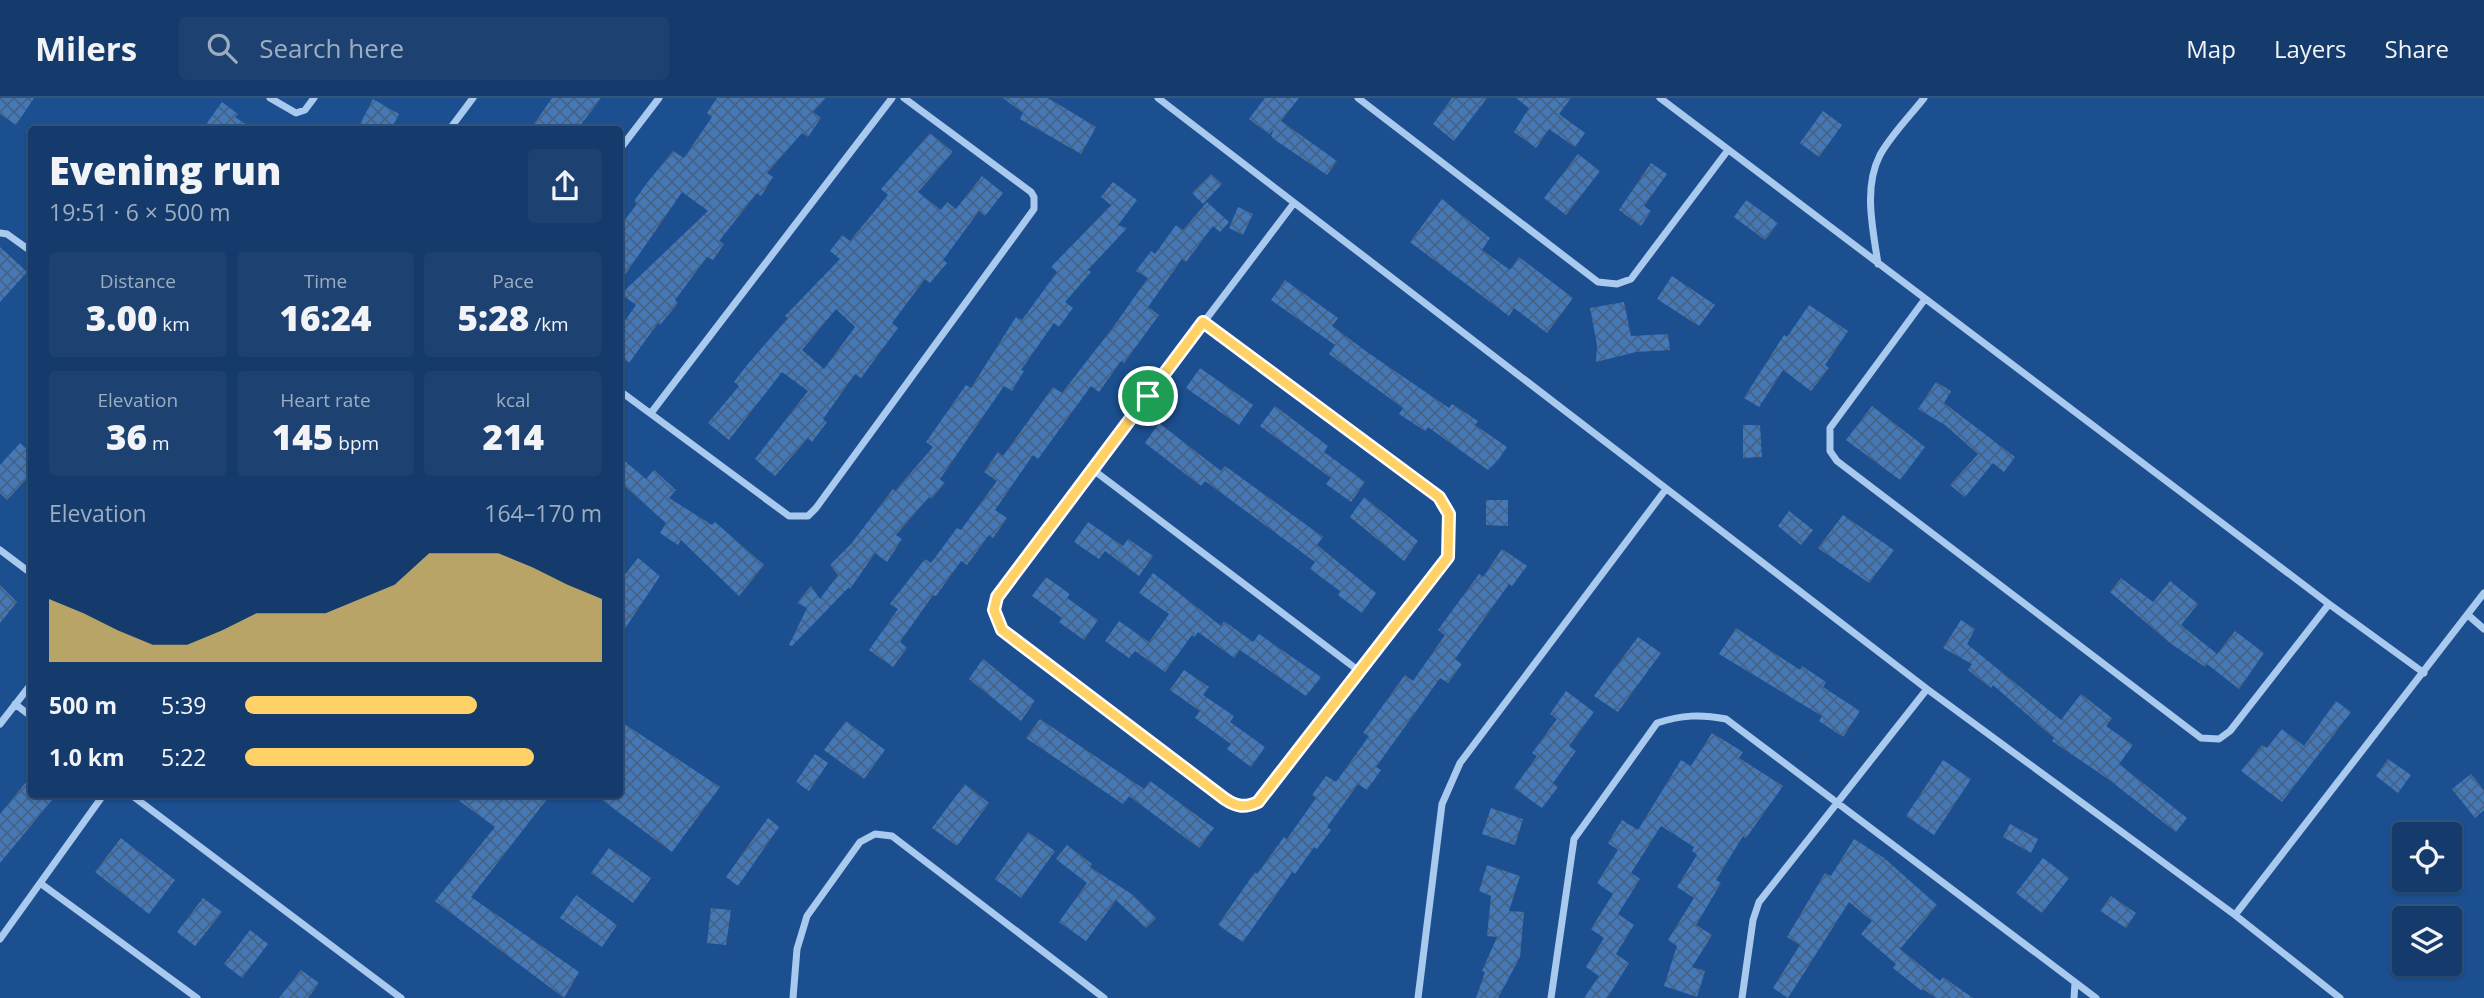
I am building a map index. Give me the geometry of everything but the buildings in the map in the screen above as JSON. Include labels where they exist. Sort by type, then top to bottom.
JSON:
[{"type":"street","points":[[270,98],[296,113],[305,110],[314,98]]},
{"type":"street","points":[[452,126],[474,98]]},
{"type":"street","points":[[623,145],[659,98]]},
{"type":"street","points":[[650,413],[892,98]]},
{"type":"street","points":[[623,392],[789,516],[808,516],[816,509],[1034,209],[1031,192],[905,98]]},
{"type":"street","points":[[1158,98],[1927,689],[2235,915],[2340,998]]},
{"type":"street","points":[[1358,98],[1598,282],[1617,284],[1631,279],[1728,150]]},
{"type":"street","points":[[1660,98],[2424,673]]},
{"type":"street","points":[[1878,264],[1871,211],[1872,181],[1880,155],[1924,98]]},
{"type":"street","points":[[1203,322],[1439,497],[1449,514],[1448,557],[1258,802],[1248,807],[1234,805],[1214,791],[1002,630],[996,620],[997,597],[1203,322],[1294,203]]},
{"type":"street","points":[[0,233],[7,234],[28,249]]},
{"type":"street","points":[[1925,299],[1830,428],[1830,451],[1836,461],[2201,738],[2218,738],[2230,732],[2329,604]]},
{"type":"street","points":[[1092,470],[1359,671]]},
{"type":"street","points":[[1418,998],[1441,804],[1448,784],[1460,763],[1666,489]]},
{"type":"street","points":[[0,551],[28,571]]},
{"type":"street","points":[[2235,915],[2484,593]]},
{"type":"street","points":[[2468,615],[2484,629]]},
{"type":"street","points":[[0,724],[28,687]]},
{"type":"street","points":[[1742,998],[1754,912],[1834,803],[1927,689]]},
{"type":"street","points":[[15,704],[28,714]]},
{"type":"street","points":[[1551,998],[1574,839],[1657,723],[1678,716],[1700,714],[1726,719],[2096,998]]},
{"type":"street","points":[[0,939],[101,798]]},
{"type":"street","points":[[135,798],[401,998]]},
{"type":"street","points":[[793,998],[797,949],[807,916],[860,842],[875,834],[892,836],[1104,998]]},
{"type":"street","points":[[40,883],[197,998]]},
{"type":"street","points":[[2074,998],[2076,983]]},
{"type":"route","points":[[1203,322],[1439,497],[1449,514],[1451,536],[1448,557],[1258,802],[1248,807],[1234,805],[1225,799],[1002,630],[996,620],[994,610],[997,597],[1148,396],[1203,322]]}]
